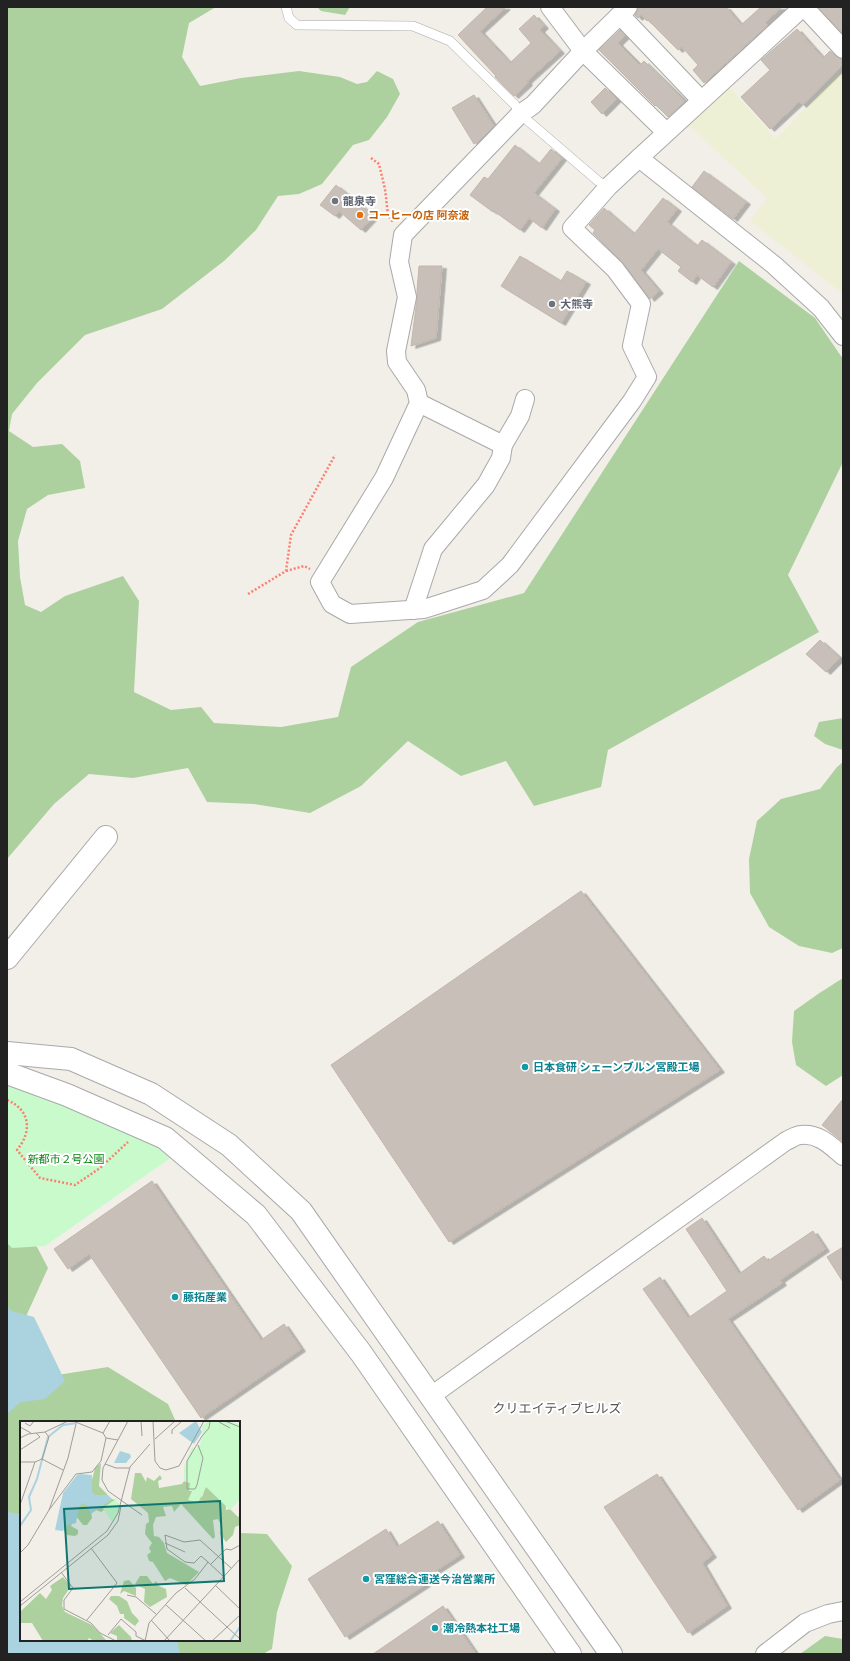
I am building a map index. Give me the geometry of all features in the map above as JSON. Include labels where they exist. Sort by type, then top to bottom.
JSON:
[{"type":"street","points":[[550,7],[583,51],[666,132]]},
{"type":"street","points":[[701,100],[624,11],[583,51],[533,105],[520,114],[403,235],[399,262],[407,297],[396,351],[397,362],[416,390],[418,403],[384,478],[320,582],[332,604],[350,614],[424,609],[484,590],[510,566],[632,401],[648,377],[632,346],[641,304],[615,269],[572,228],[608,187],[638,158],[804,7],[843,49]]},
{"type":"street","points":[[638,158],[774,265],[821,308],[843,336]]},
{"type":"street","points":[[413,610],[433,549],[486,485],[501,458],[503,445],[520,416],[525,399]]},
{"type":"street","points":[[418,403],[503,445]]},
{"type":"street","points":[[7,958],[106,837]]},
{"type":"street","points":[[7,1053],[71,1059],[151,1094],[229,1145],[301,1211],[612,1654]]},
{"type":"street","points":[[7,1072],[68,1095],[165,1138],[256,1215],[361,1353],[570,1654]]},
{"type":"street","points":[[431,1396],[786,1141],[800,1135],[812,1136],[825,1141],[843,1156]]},
{"type":"street","points":[[765,1654],[805,1623],[828,1614],[843,1611]]},
{"type":"lane","points":[[286,7],[289,18],[297,26],[413,26],[450,41],[515,104],[520,114],[598,182],[608,187]]},
{"type":"path","points":[[371,158],[378,164],[385,189],[388,215],[403,235]]},
{"type":"path","points":[[286,571],[291,535],[335,454]]},
{"type":"path","points":[[248,594],[286,571],[304,566],[324,576]]},
{"type":"path","points":[[7,1100],[16,1104],[23,1111],[27,1126],[24,1141],[17,1150],[40,1178],[74,1185],[100,1168],[143,1128]]},
{"type":"green space","points":[[7,7],[216,7],[189,23],[182,57],[200,86],[241,78],[299,71],[340,77],[357,84],[367,82],[377,71],[393,79],[400,94],[387,117],[369,140],[353,145],[322,184],[299,194],[278,196],[256,230],[224,261],[162,309],[85,335],[37,383],[12,414],[9,431],[33,447],[62,444],[80,461],[85,488],[48,495],[27,509],[18,541],[20,577],[25,605],[41,612],[65,596],[123,576],[139,601],[134,692],[171,710],[201,707],[214,723],[281,727],[338,717],[351,667],[418,622],[524,593],[739,261],[815,318],[843,359],[843,462],[788,575],[819,632],[608,750],[601,787],[534,806],[506,761],[461,776],[408,741],[361,786],[310,813],[254,804],[207,802],[188,768],[133,778],[89,774],[54,804],[7,859]]},
{"type":"green space","points":[[317,7],[350,7],[345,15],[321,11]]},
{"type":"green space","points":[[843,69],[843,294],[750,221],[767,198],[686,123],[727,84],[776,139]]},
{"type":"green space","points":[[843,718],[843,750],[825,744],[814,736],[819,722]]},
{"type":"green space","points":[[843,762],[843,948],[832,953],[799,946],[769,927],[750,893],[749,859],[757,821],[781,799],[820,789],[837,767]]},
{"type":"green space","points":[[843,978],[843,1075],[826,1086],[796,1065],[792,1042],[794,1011]]},
{"type":"green space","name":"新都市２号公園","points":[[7,1071],[176,1154],[45,1246],[12,1248],[7,1243]]},
{"type":"green space","points":[[7,1190],[48,1268],[13,1345],[32,1379],[108,1367],[168,1404],[176,1421],[20,1421],[20,1550],[7,1543]]},
{"type":"green space","points":[[240,1533],[267,1534],[292,1566],[277,1612],[272,1649],[263,1654],[148,1654],[133,1641],[240,1641]]},
{"type":"green space","points":[[825,1636],[843,1639],[843,1654],[800,1654]]},
{"type":"water","points":[[7,1305],[11,1311],[34,1317],[65,1381],[45,1399],[21,1402],[7,1414]]},
{"type":"water","points":[[7,1512],[20,1514],[20,1641],[177,1641],[180,1654],[7,1654]]},
{"type":"building","points":[[487,7],[506,7],[480,31],[510,63],[531,43],[519,29],[534,15],[544,26],[540,30],[560,51],[527,81],[528,83],[514,96],[458,35]]},
{"type":"building","points":[[638,7],[726,7],[741,25],[761,7],[782,7],[765,22],[768,25],[704,83],[693,70],[698,65],[682,47],[678,50],[648,20],[647,21],[641,15],[638,18],[635,15]]},
{"type":"building","points":[[818,7],[843,7],[843,34]]},
{"type":"building","points":[[797,29],[823,58],[830,51],[843,59],[843,65],[802,105],[799,102],[770,129],[741,97],[770,70],[761,60]]},
{"type":"building","points":[[620,30],[625,36],[618,43],[640,65],[644,61],[685,101],[668,117],[599,50]]},
{"type":"building","points":[[605,88],[617,99],[602,114],[591,102]]},
{"type":"building","points":[[474,95],[494,126],[474,144],[452,108]]},
{"type":"building","points":[[515,145],[539,164],[551,149],[562,158],[534,193],[555,209],[542,228],[529,218],[520,230],[470,195],[484,177],[488,179]]},
{"type":"building","points":[[704,171],[746,202],[733,219],[692,187]]},
{"type":"building","points":[[336,185],[374,216],[361,230],[339,211],[335,216],[320,205]]},
{"type":"building","points":[[663,198],[677,209],[667,222],[697,246],[702,240],[731,262],[713,287],[697,275],[692,282],[678,271],[681,267],[658,249],[641,270],[659,291],[650,299],[623,263],[593,233],[595,230],[589,225],[604,208],[634,234]]},
{"type":"building","name":"大熊寺","points":[[520,256],[561,281],[567,271],[586,282],[561,323],[501,286]]},
{"type":"building","points":[[419,266],[442,266],[436,338],[411,346],[417,299]]},
{"type":"building","points":[[820,640],[840,658],[826,672],[806,654]]},
{"type":"building","name":"日本食研 シェーンブルン宮殿工場","points":[[581,891],[720,1070],[449,1242],[331,1065]]},
{"type":"building","points":[[843,1099],[843,1142],[822,1125]]},
{"type":"building","name":"藤拓産業","points":[[152,1181],[261,1340],[284,1324],[301,1349],[201,1418],[89,1254],[68,1269],[54,1249]]},
{"type":"building","points":[[702,1218],[739,1274],[764,1256],[768,1261],[813,1231],[825,1249],[780,1280],[782,1283],[728,1319],[840,1480],[798,1510],[643,1289],[660,1277],[688,1318],[727,1291],[686,1229]]},
{"type":"building","points":[[843,1247],[843,1282],[827,1257]]},
{"type":"building","points":[[657,1474],[712,1555],[702,1563],[727,1606],[688,1633],[604,1507]]},
{"type":"building","name":"宮窪総合運送今治営業所","points":[[438,1521],[460,1555],[423,1579],[426,1584],[345,1637],[308,1579],[386,1529],[397,1547]]},
{"type":"building","name":"潮冷熱本社工場","points":[[443,1606],[476,1654],[373,1654]]},
{"type":"place","name":"龍泉寺","points":[[335,201]]},
{"type":"place","name":"コーヒーの店 阿奈波","points":[[360,215]]},
{"type":"place","name":"大熊寺","points":[[552,304]]},
{"type":"place","name":"日本食研 シェーンブルン宮殿工場","points":[[525,1067]]},
{"type":"place","name":"藤拓産業","points":[[175,1297]]},
{"type":"place","name":"宮窪総合運送今治営業所","points":[[366,1579]]},
{"type":"place","name":"潮冷熱本社工場","points":[[435,1628]]},
{"type":"district","name":"クリエイティブヒルズ","points":[[557,1408]]}]
